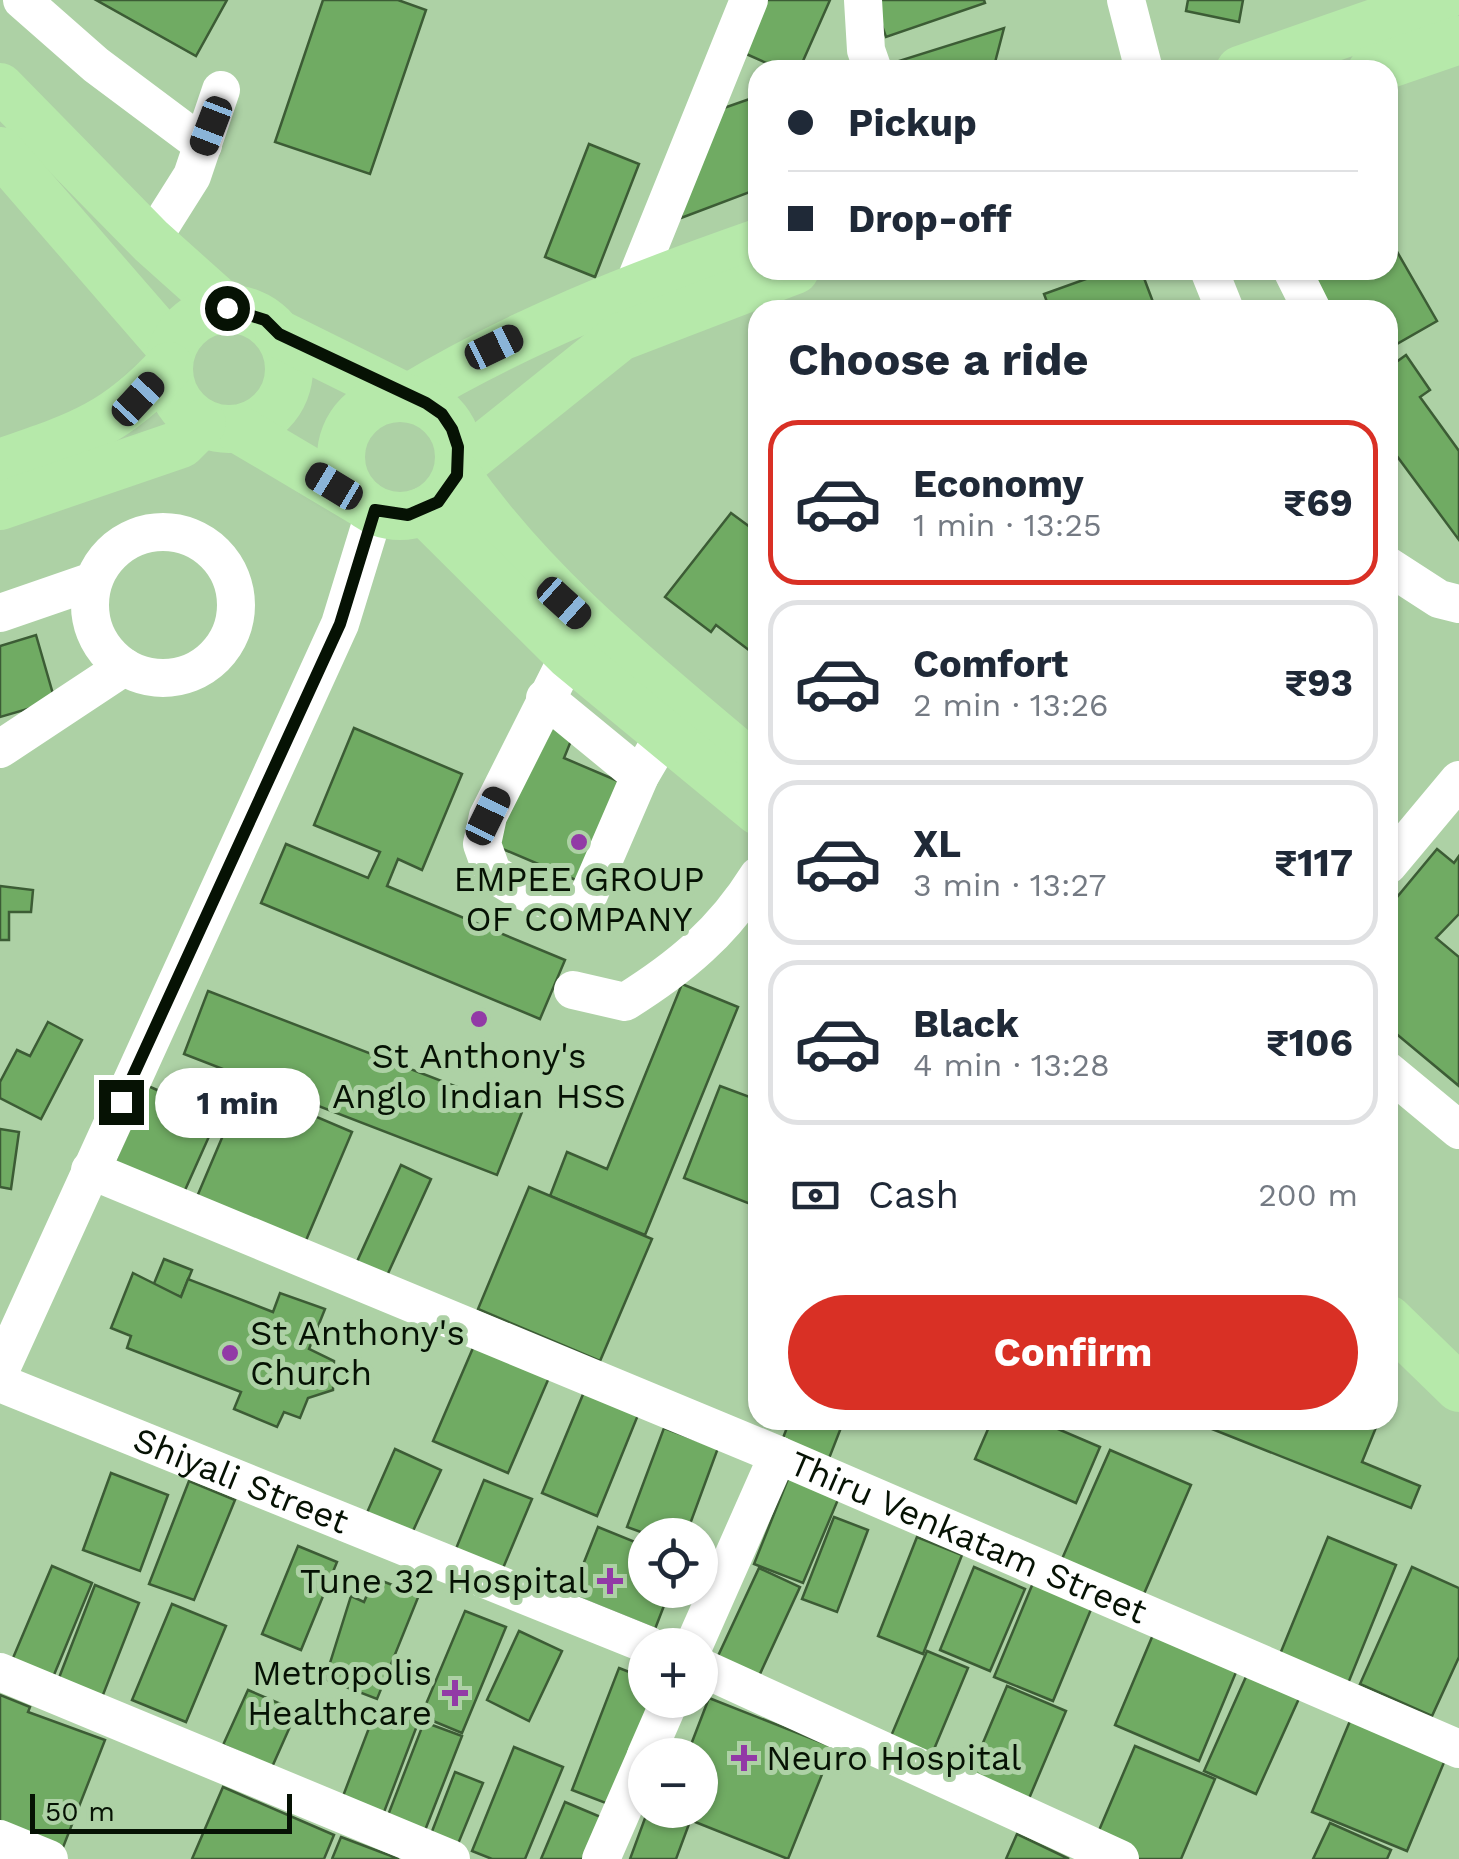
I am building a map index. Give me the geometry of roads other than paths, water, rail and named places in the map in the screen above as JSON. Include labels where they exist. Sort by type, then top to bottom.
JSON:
[{"type":"main road","points":[[1269,60],[1440,0]]},
{"type":"main road","points":[[1398,61],[1459,40]]},
{"type":"main road","points":[[0,87],[151,241],[227,308],[265,320],[279,334],[442,414],[458,447],[458,470],[510,548],[544,585],[748,761]]},
{"type":"main road","points":[[0,152],[170,358],[177,399],[220,426],[391,515],[424,511],[438,502],[458,470],[620,337],[769,280]]},
{"type":"main road","points":[[371,507],[344,474],[341,454],[354,418],[370,406],[408,398],[494,347],[633,287],[748,247]]},
{"type":"main road","points":[[0,463],[93,430],[138,399],[193,320],[227,308]]},
{"type":"main road","points":[[0,506],[181,444],[220,426],[266,417],[285,393],[290,363],[279,334]]},
{"type":"main road","points":[[424,511],[569,655],[748,802]]},
{"type":"main road","points":[[1398,1329],[1459,1388]]},
{"type":"street","points":[[22,0],[96,65],[204,145]]},
{"type":"street","points":[[633,287],[749,0]]},
{"type":"street","points":[[863,0],[870,60]]},
{"type":"street","points":[[1126,0],[1141,60]]},
{"type":"street","points":[[151,241],[192,176],[221,90]]},
{"type":"street","points":[[0,1371],[340,624],[371,507]]},
{"type":"street","points":[[166,532],[190,537],[210,549],[234,588],[236,612],[229,636],[214,656],[195,670],[171,678],[147,676],[124,666],[106,650],[93,629],[89,605],[94,580],[104,560],[122,544],[166,532]]},
{"type":"street","points":[[1398,573],[1438,599],[1459,604]]},
{"type":"street","points":[[0,612],[94,580]]},
{"type":"street","points":[[569,655],[488,816],[482,844],[492,872],[558,903],[586,901],[640,776],[664,735]]},
{"type":"street","points":[[0,749],[124,666]]},
{"type":"street","points":[[545,698],[640,776]]},
{"type":"street","points":[[1398,853],[1459,780]]},
{"type":"street","points":[[573,990],[625,1002],[668,976],[728,922],[748,891]]},
{"type":"street","points":[[1398,1079],[1459,1130]]},
{"type":"street","name":"Thiru Venkatam Street","points":[[90,1170],[778,1455],[1459,1749]]},
{"type":"street","name":"Shiyali Street","points":[[0,1383],[628,1637]]},
{"type":"street","points":[[702,1628],[778,1455]]},
{"type":"street","points":[[0,1672],[451,1859]]},
{"type":"street","points":[[718,1675],[1120,1859]]},
{"type":"street","points":[[602,1859],[628,1798]]},
{"type":"street","points":[[0,1839],[48,1859]]},
{"type":"place","name":"EMPEE GROUP OF COMPANY","points":[[579,842]]},
{"type":"place","name":"St Anthony's Anglo Indian HSS","points":[[479,1019]]},
{"type":"place","name":"St Anthony's Church","points":[[230,1353]]},
{"type":"place","name":"Tune 32 Hospital","points":[[610,1581]]},
{"type":"place","name":"Metropolis Healthcare","points":[[455,1693]]},
{"type":"place","name":"Neuro Hospital","points":[[744,1758]]}]
